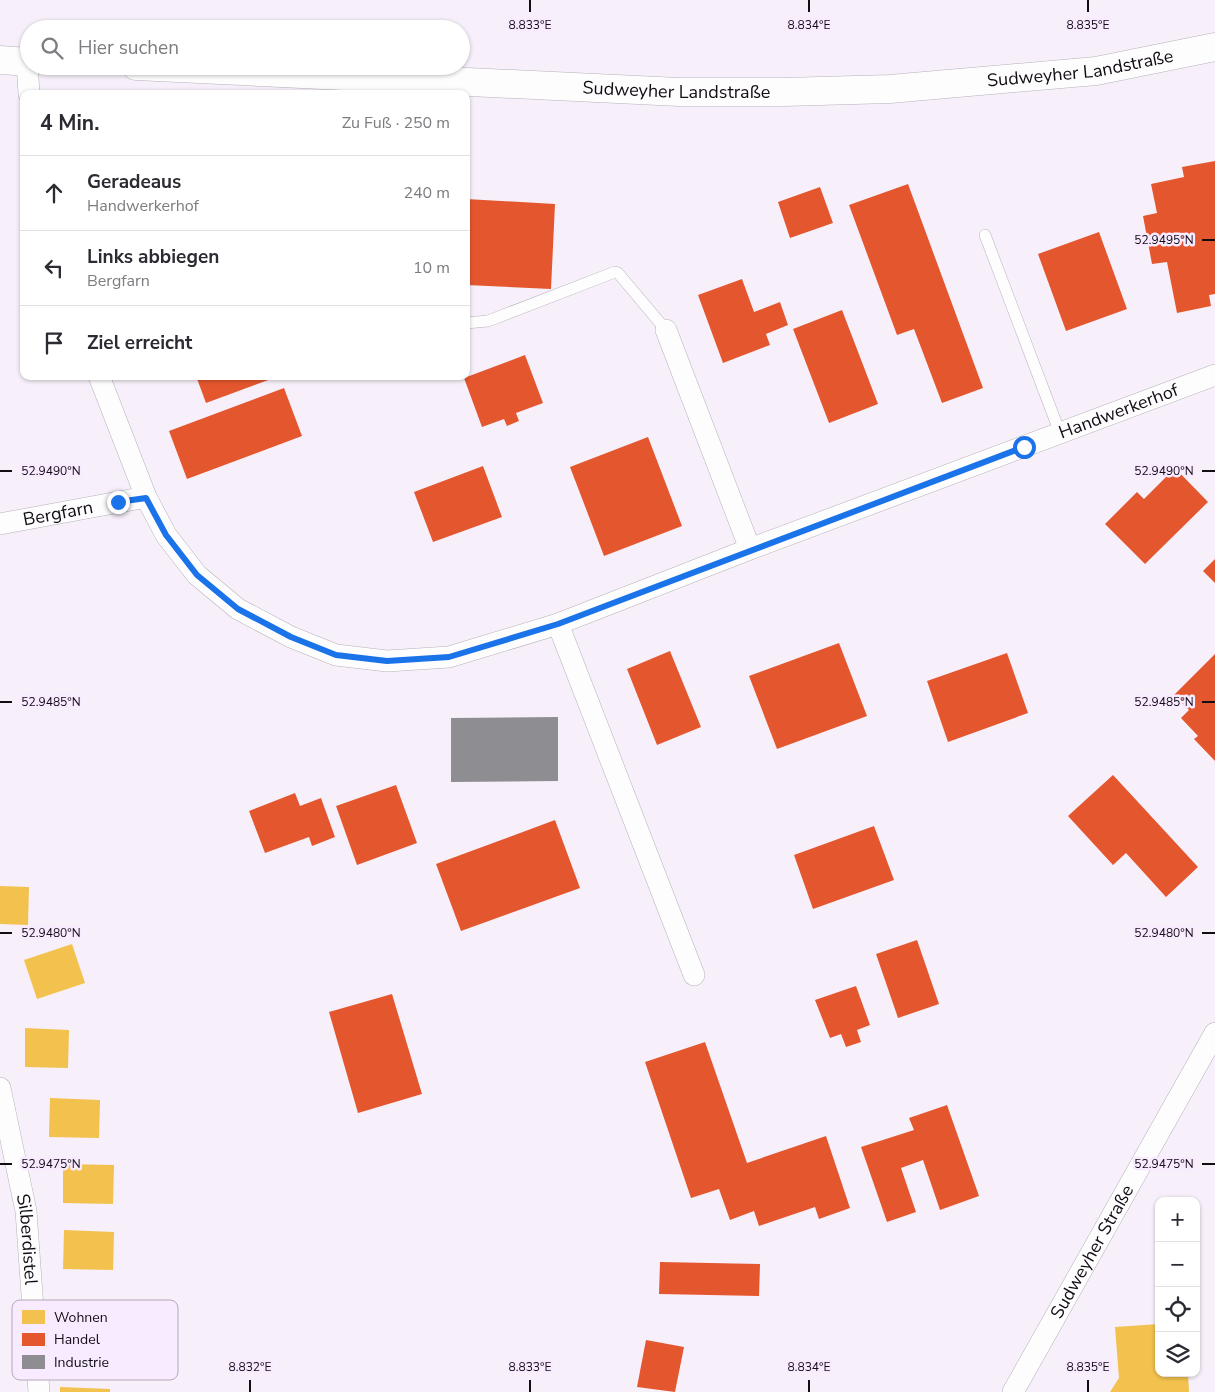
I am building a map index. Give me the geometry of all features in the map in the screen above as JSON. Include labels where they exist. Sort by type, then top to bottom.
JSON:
[{"type":"main road","name":"Sudweyher Landstraße","points":[[324,75],[679,92],[890,89],[1096,71],[1215,47]]},
{"type":"main road","points":[[0,60],[20,61]]},
{"type":"street","points":[[28,75],[29,90]]},
{"type":"street","points":[[666,330],[750,549]]},
{"type":"street","name":"Handwerkerhof","points":[[101,380],[146,498],[166,535],[197,575],[238,609],[291,637],[336,655],[387,661],[449,657],[558,624],[750,549],[1215,375]]},
{"type":"street","name":"Bergfarn","points":[[0,524],[146,498]]},
{"type":"street","points":[[558,624],[694,976]]},
{"type":"street","name":"Sudweyher Straße","points":[[1013,1392],[1215,1033]]},
{"type":"street","name":"Silberdistel","points":[[0,1088],[26,1211],[32,1300]]},
{"type":"lane","points":[[985,235],[1060,433]]},
{"type":"lane","points":[[470,323],[488,321],[614,272],[618,273],[666,330]]},
{"type":"building: Wohnen","points":[[0,886],[29,887],[28,925],[0,924]]},
{"type":"building: Wohnen","points":[[72,944],[85,983],[37,999],[24,960]]},
{"type":"building: Wohnen","points":[[25,1028],[69,1030],[68,1068],[25,1067]]},
{"type":"building: Wohnen","points":[[50,1098],[100,1100],[99,1138],[49,1137]]},
{"type":"building: Wohnen","points":[[63,1164],[114,1165],[113,1204],[63,1203]]},
{"type":"building: Wohnen","points":[[64,1230],[114,1232],[113,1270],[63,1269]]},
{"type":"building: Wohnen","points":[[1155,1324],[1155,1377],[1188,1377],[1189,1392],[1110,1392],[1119,1378],[1115,1327]]},
{"type":"building: Wohnen","points":[[60,1387],[110,1389],[110,1392],[60,1392]]},
{"type":"building: Handel","points":[[1215,161],[1215,294],[1209,295],[1211,306],[1177,313],[1167,262],[1152,264],[1143,216],[1157,213],[1151,184],[1184,177],[1182,167]]},
{"type":"building: Handel","points":[[908,184],[983,388],[942,403],[914,329],[897,335],[849,205]]},
{"type":"building: Handel","points":[[820,187],[833,223],[790,238],[778,202]]},
{"type":"building: Handel","points":[[470,199],[555,204],[551,289],[470,285]]},
{"type":"building: Handel","points":[[1099,232],[1127,309],[1066,331],[1038,254]]},
{"type":"building: Handel","points":[[742,279],[754,312],[780,302],[788,325],[766,334],[770,345],[723,363],[698,295]]},
{"type":"building: Handel","points":[[842,310],[878,404],[829,423],[793,329]]},
{"type":"building: Handel","points":[[525,355],[543,403],[516,413],[519,421],[507,426],[504,419],[482,427],[465,380],[470,380],[470,376]]},
{"type":"building: Handel","points":[[197,380],[268,380],[206,403]]},
{"type":"building: Handel","points":[[284,388],[302,436],[187,479],[169,431]]},
{"type":"building: Handel","points":[[648,437],[682,526],[604,556],[570,467]]},
{"type":"building: Handel","points":[[483,466],[502,517],[433,542],[414,492]]},
{"type":"building: Handel","points":[[1175,468],[1208,502],[1145,564],[1105,524],[1137,492],[1144,499]]},
{"type":"building: Handel","points":[[1215,559],[1215,583],[1203,571]]},
{"type":"building: Handel","points":[[839,643],[867,716],[777,749],[749,676]]},
{"type":"building: Handel","points":[[670,651],[701,727],[657,745],[627,669]]},
{"type":"building: Handel","points":[[1007,653],[1028,713],[948,742],[927,681]]},
{"type":"building: Handel","points":[[1215,654],[1215,761],[1194,739],[1198,736],[1181,718],[1189,710],[1174,695]]},
{"type":"building: Handel","points":[[1113,775],[1198,867],[1166,897],[1126,853],[1113,865],[1068,816]]},
{"type":"building: Handel","points":[[396,785],[417,843],[357,865],[336,806]]},
{"type":"building: Handel","points":[[295,793],[300,806],[321,798],[335,837],[312,846],[309,837],[265,853],[249,811]]},
{"type":"building: Handel","points":[[555,820],[580,888],[461,931],[436,864]]},
{"type":"building: Handel","points":[[874,826],[894,880],[813,909],[794,855]]},
{"type":"building: Handel","points":[[917,940],[939,1004],[898,1018],[876,954]]},
{"type":"building: Handel","points":[[856,986],[870,1025],[857,1030],[861,1042],[846,1047],[841,1034],[830,1038],[815,1000]]},
{"type":"building: Handel","points":[[392,994],[422,1094],[358,1113],[329,1012]]},
{"type":"building: Handel","points":[[705,1042],[747,1163],[826,1136],[850,1208],[819,1219],[815,1207],[759,1226],[754,1211],[730,1220],[719,1189],[691,1198],[645,1062]]},
{"type":"building: Handel","points":[[947,1105],[979,1196],[940,1210],[923,1160],[901,1168],[916,1212],[887,1222],[861,1147],[914,1130],[909,1118]]},
{"type":"building: Handel","points":[[660,1262],[760,1264],[759,1296],[659,1294]]},
{"type":"building: Handel","points":[[646,1340],[684,1347],[675,1392],[637,1387]]},
{"type":"building: Industrie","points":[[558,717],[558,781],[451,782],[451,718]]},
{"type":"route","points":[[118,502],[146,498],[166,535],[197,575],[238,609],[291,637],[336,655],[387,661],[449,657],[558,624],[750,549],[1024,447]]}]
